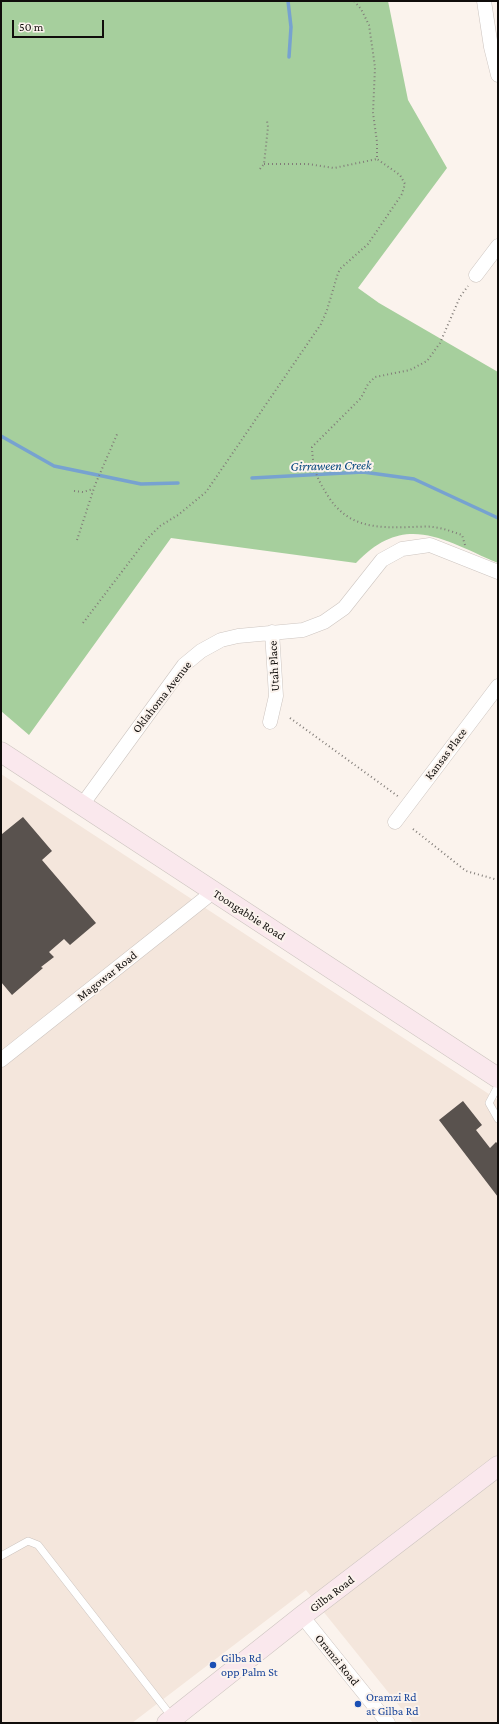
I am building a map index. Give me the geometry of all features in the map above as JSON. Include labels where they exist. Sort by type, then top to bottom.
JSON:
[{"type":"main road","name":"Toongabbie Road","points":[[1,752],[498,1078]]},
{"type":"main road","name":"Gilba Road","points":[[169,1722],[302,1616],[498,1466]]},
{"type":"street","points":[[484,1],[491,47],[498,75]]},
{"type":"street","points":[[476,275],[498,246]]},
{"type":"street","name":"Oklahoma Avenue","points":[[82,805],[184,665],[201,650],[221,640],[238,636],[303,630],[324,622],[344,608],[382,560],[402,549],[430,545],[498,572]]},
{"type":"street","name":"Utah Place","points":[[270,722],[276,696],[272,632]]},
{"type":"street","name":"Kansas Place","points":[[395,822],[498,686]]},
{"type":"street","name":"Magowar Road","points":[[1,1060],[214,892]]},
{"type":"street","name":"Oramzi Road","points":[[302,1616],[388,1723]]},
{"type":"lane","points":[[498,1086],[489,1102],[498,1119]]},
{"type":"lane","points":[[1,1556],[28,1541],[38,1544],[169,1722]]},
{"type":"path","points":[[354,1],[361,8],[369,24],[375,67],[373,113],[377,142],[377,159]]},
{"type":"path","points":[[260,169],[264,164],[268,127],[267,121]]},
{"type":"path","points":[[83,623],[146,540],[160,526],[178,515],[206,492],[321,324],[341,268],[368,244],[402,194],[405,184],[400,175],[377,159],[334,168],[308,164],[264,164]]},
{"type":"path","points":[[468,560],[462,535],[432,527],[388,527],[359,523],[342,514],[332,502],[319,481],[313,466],[312,447],[361,398],[368,384],[375,377],[410,370],[427,361],[440,343],[460,297],[476,275]]},
{"type":"path","points":[[77,540],[93,489],[118,432]]},
{"type":"path","points":[[74,491],[83,492],[93,489]]},
{"type":"path","points":[[290,718],[402,800]]},
{"type":"path","points":[[412,829],[466,871],[498,880]]},
{"type":"shaded area","points":[[1,774],[498,1100],[498,1723],[413,1723],[306,1590],[132,1723],[1,1723]]},
{"type":"green space","points":[[1,1],[388,1],[408,100],[447,168],[358,288],[379,303],[498,372],[498,563],[442,539],[425,535],[408,534],[391,538],[374,547],[356,563],[171,538],[29,735],[1,711]]},
{"type":"building","points":[[23,817],[52,851],[42,860],[96,923],[70,945],[64,939],[49,952],[54,957],[41,967],[43,968],[12,995],[1,982],[1,833],[2,834]]},
{"type":"building","points":[[463,1101],[482,1125],[476,1130],[490,1148],[496,1142],[498,1144],[498,1197],[439,1120]]},
{"type":"waterway","points":[[288,1],[291,27],[289,57]]},
{"type":"waterway","name":"Girraween Creek","points":[[1,436],[54,466],[141,484],[178,483]]},
{"type":"waterway","name":"Girraween Creek","points":[[252,478],[363,472],[414,479],[498,518]]},
{"type":"place","name":"Gilba Rd opp Palm St","points":[[213,1665]]},
{"type":"place","name":"Oramzi Rd at Gilba Rd","points":[[358,1704]]}]
